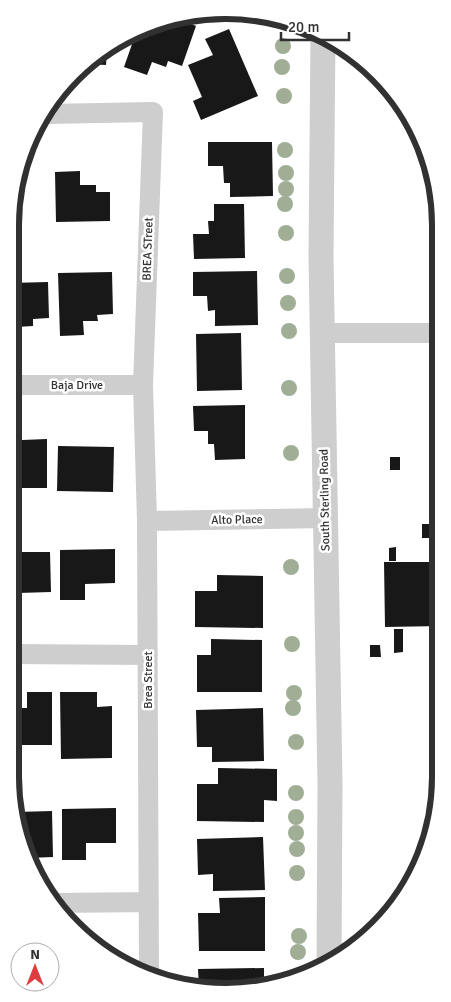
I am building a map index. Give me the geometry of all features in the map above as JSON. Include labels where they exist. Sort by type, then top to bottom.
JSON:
[{"type":"street","name":"South Sterling Road","points":[[323,43],[321,256],[330,784],[330,955]]},
{"type":"street","name":"BREA STreet","points":[[52,114],[153,112],[143,385]]},
{"type":"street","points":[[322,334],[432,333]]},
{"type":"street","name":"Baja Drive","points":[[19,386],[143,385]]},
{"type":"street","name":"Brea Street","points":[[143,385],[147,521],[149,969]]},
{"type":"street","name":"Alto Place","points":[[147,521],[326,518]]},
{"type":"street","points":[[19,654],[148,655]]},
{"type":"street","points":[[62,903],[149,902]]},
{"type":"building","points":[[185,23],[196,26],[182,66],[168,61],[166,67],[152,62],[147,75],[124,67],[133,40],[146,34]]},
{"type":"building","points":[[229,29],[258,96],[201,120],[193,101],[202,97],[188,65],[213,55],[205,39]]},
{"type":"building","points":[[107,57],[106,65],[96,64]]},
{"type":"building","points":[[208,142],[272,142],[273,196],[230,197],[230,183],[224,183],[223,166],[208,166]]},
{"type":"building","points":[[80,171],[80,185],[96,185],[96,192],[110,192],[110,221],[56,222],[55,172]]},
{"type":"building","points":[[214,204],[244,204],[245,258],[194,259],[193,234],[209,234],[208,221],[214,221]]},
{"type":"building","points":[[257,271],[258,325],[215,326],[215,310],[208,311],[207,296],[193,296],[193,272]]},
{"type":"building","points":[[112,272],[113,314],[97,315],[98,321],[83,321],[84,335],[60,336],[58,273]]},
{"type":"building","points":[[48,282],[49,318],[33,319],[33,326],[19,327],[19,283]]},
{"type":"building","points":[[241,333],[242,390],[197,391],[196,334]]},
{"type":"building","points":[[245,405],[245,459],[215,460],[214,444],[208,444],[208,431],[194,431],[193,406]]},
{"type":"building","points":[[47,439],[47,488],[19,488],[19,451],[22,451],[22,440]]},
{"type":"building","points":[[58,446],[114,447],[113,492],[57,491]]},
{"type":"building","points":[[390,457],[400,457],[400,470],[390,470]]},
{"type":"building","points":[[422,524],[432,524],[432,538],[422,538]]},
{"type":"building","points":[[396,547],[396,561],[389,561],[389,548]]},
{"type":"building","points":[[115,549],[115,583],[85,584],[85,600],[60,600],[60,550]]},
{"type":"building","points":[[19,552],[50,552],[51,592],[19,593]]},
{"type":"building","points":[[384,562],[432,562],[432,626],[385,627]]},
{"type":"building","points":[[217,575],[263,576],[263,628],[195,627],[195,591],[217,591]]},
{"type":"building","points":[[394,629],[403,629],[403,652],[394,653]]},
{"type":"building","points":[[211,639],[262,640],[262,692],[197,692],[197,655],[211,655]]},
{"type":"building","points":[[370,645],[380,645],[381,657],[370,657]]},
{"type":"building","points":[[27,692],[52,692],[52,745],[19,745],[19,708],[27,708]]},
{"type":"building","points":[[60,692],[97,692],[97,707],[112,706],[112,758],[61,759]]},
{"type":"building","points":[[263,708],[264,761],[212,762],[212,747],[197,747],[196,710]]},
{"type":"building","points":[[218,768],[277,769],[277,801],[264,800],[264,822],[197,821],[197,784],[218,784]]},
{"type":"building","points":[[116,808],[116,843],[86,843],[86,860],[62,860],[62,809]]},
{"type":"building","points":[[52,811],[53,857],[35,858],[22,812]]},
{"type":"building","points":[[263,837],[265,890],[213,891],[213,874],[198,875],[197,839]]},
{"type":"building","points":[[265,897],[265,951],[199,951],[198,913],[220,913],[219,898]]},
{"type":"building","points":[[264,968],[264,979],[239,983],[199,981],[198,969]]}]
